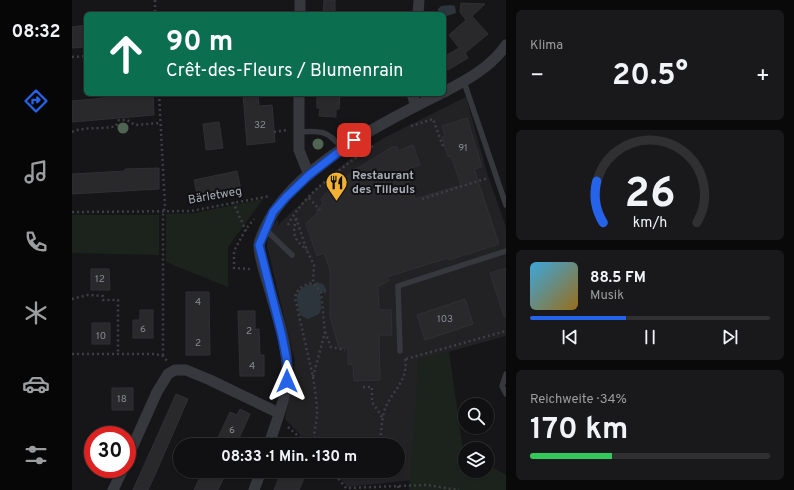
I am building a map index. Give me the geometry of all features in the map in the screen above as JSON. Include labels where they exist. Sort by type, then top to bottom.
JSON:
[{"type":"street","points":[[300,0],[300,12]]},
{"type":"street","points":[[418,12],[419,0]]},
{"type":"street","points":[[446,91],[464,82],[487,66],[506,45]]},
{"type":"street","points":[[299,96],[298,150],[309,175]]},
{"type":"street","points":[[413,96],[416,106]]},
{"type":"street","points":[[271,438],[287,381],[287,362],[282,336],[259,245],[273,212],[309,175],[342,148],[373,128],[436,96]]},
{"type":"street","points":[[136,439],[157,392],[168,374],[175,370],[186,370],[210,380],[278,417]]},
{"type":"street","points":[[113,490],[119,478]]},
{"type":"street","points":[[254,490],[258,478]]},
{"type":"lane","points":[[464,82],[506,205]]},
{"type":"lane","points":[[299,132],[324,132],[333,137],[342,148]]},
{"type":"lane","points":[[265,229],[292,255]]},
{"type":"lane","points":[[400,351],[398,286],[506,251]]},
{"type":"lane","points":[[506,374],[502,386],[506,394]]},
{"type":"path","points":[[155,0],[155,12]]},
{"type":"path","points":[[72,57],[84,56]]},
{"type":"path","points":[[159,96],[164,211],[164,356],[175,370]]},
{"type":"path","points":[[411,126],[432,118],[444,149]]},
{"type":"path","points":[[72,132],[80,128],[86,130],[116,126],[119,120],[127,120],[136,125],[160,123]]},
{"type":"path","points":[[288,224],[295,211],[340,170],[373,146],[371,142]]},
{"type":"path","points":[[422,199],[496,175]]},
{"type":"path","name":"Bärletweg","points":[[72,212],[192,211],[268,196]]},
{"type":"path","points":[[309,199],[319,210],[312,203]]},
{"type":"path","points":[[233,202],[253,242],[259,245]]},
{"type":"path","points":[[255,269],[234,268],[234,251],[246,229],[257,215]]},
{"type":"path","points":[[307,251],[296,241],[293,231],[296,218],[307,251],[314,265],[314,284],[321,292],[325,332],[331,347],[345,350]]},
{"type":"path","points":[[314,284],[301,287],[296,292],[295,298],[313,377],[317,416],[314,432],[315,438]]},
{"type":"path","points":[[72,299],[88,295],[103,296],[103,300],[118,300],[118,354]]},
{"type":"path","points":[[405,359],[506,331]]},
{"type":"path","points":[[313,377],[325,332]]},
{"type":"path","points":[[381,438],[383,429],[382,418],[386,406],[400,386],[406,371],[405,359],[400,351]]},
{"type":"path","points":[[72,354],[155,354],[164,356]]},
{"type":"path","points":[[363,387],[372,387],[372,402],[382,418]]},
{"type":"path","points":[[278,417],[301,438]]},
{"type":"path","points":[[338,478],[346,488],[427,485],[459,490]]},
{"type":"path","points":[[398,486],[399,490]]},
{"type":"shaded area","points":[[441,6],[455,6],[456,13],[446,16],[446,12],[438,12],[438,9]]},
{"type":"shaded area","points":[[466,97],[488,176],[506,227],[506,336],[419,360],[412,480],[347,487],[340,478],[405,478],[405,438],[303,438],[285,419],[295,362],[267,246],[268,237],[272,226],[278,219],[278,225],[351,158],[384,138]]},
{"type":"shaded area","points":[[263,199],[228,247],[228,287],[166,262],[166,214],[194,213]]},
{"type":"shaded area","points":[[72,215],[159,215],[159,255],[72,253]]},
{"type":"shaded area","points":[[317,282],[323,284],[327,291],[324,294],[323,291],[320,293],[321,309],[319,314],[308,319],[300,315],[297,296],[300,290],[304,287],[313,285]]},
{"type":"shaded area","points":[[449,351],[458,415],[458,434],[461,434],[462,442],[458,442],[458,478],[494,478],[494,468],[506,475],[506,490],[409,490],[419,360]]},
{"type":"building","points":[[324,0],[335,0],[335,12],[323,12]]},
{"type":"building","points":[[461,3],[485,4],[472,16],[488,34],[465,53],[468,58],[448,70],[446,67],[446,56],[459,48],[449,35],[466,20],[460,12]]},
{"type":"building","points":[[84,25],[84,47],[72,48],[72,27]]},
{"type":"building","points":[[104,96],[153,96],[154,115],[72,122],[72,101],[104,98]]},
{"type":"building","points":[[243,96],[258,96],[259,106],[272,105],[275,142],[247,145]]},
{"type":"building","points":[[317,96],[340,96],[339,109],[336,109],[336,117],[319,116],[320,108],[317,108]]},
{"type":"building","points":[[467,118],[482,167],[474,169],[499,244],[449,260],[448,258],[387,277],[389,281],[378,286],[379,310],[391,310],[392,335],[379,335],[380,380],[354,381],[353,365],[348,364],[348,348],[339,348],[330,316],[330,269],[324,253],[317,256],[306,224],[317,213],[317,209],[323,204],[321,199],[330,189],[358,168],[392,147],[397,147],[398,151],[413,145],[420,165],[405,170],[415,199],[461,185],[451,156],[448,157],[442,137],[445,136],[442,126]]},
{"type":"building","points":[[219,122],[223,148],[206,150],[203,124]]},
{"type":"building","points":[[159,168],[159,189],[72,194],[72,174],[125,171],[125,169]]},
{"type":"building","points":[[237,171],[242,194],[199,203],[194,180]]},
{"type":"building","points":[[506,268],[506,316],[504,316],[490,273]]},
{"type":"building","points":[[91,269],[109,269],[110,290],[91,290]]},
{"type":"building","points":[[186,292],[209,292],[210,355],[186,355]]},
{"type":"building","points":[[465,299],[473,324],[425,340],[417,315]]},
{"type":"building","points":[[140,310],[153,310],[153,338],[133,338],[133,320],[140,320]]},
{"type":"building","points":[[238,311],[255,311],[255,329],[259,329],[260,355],[264,355],[264,376],[240,376]]},
{"type":"building","points":[[92,323],[110,323],[110,344],[92,344]]},
{"type":"building","points":[[112,388],[133,388],[133,410],[112,410]]},
{"type":"building","points":[[176,394],[188,399],[154,477],[148,490],[133,490]]},
{"type":"building","points":[[240,409],[250,414],[239,438],[218,438],[230,412],[237,415]]},
{"type":"building","points":[[200,478],[224,478],[218,490],[194,490]]},
{"type":"building","points":[[279,478],[304,478],[299,490],[274,490]]},
{"type":"place","name":"Restaurant des Tilleuls","points":[[336,202]]},
{"type":"route","points":[[287,381],[287,362],[282,336],[259,245],[273,212],[286,197],[309,175],[354,140]]}]
